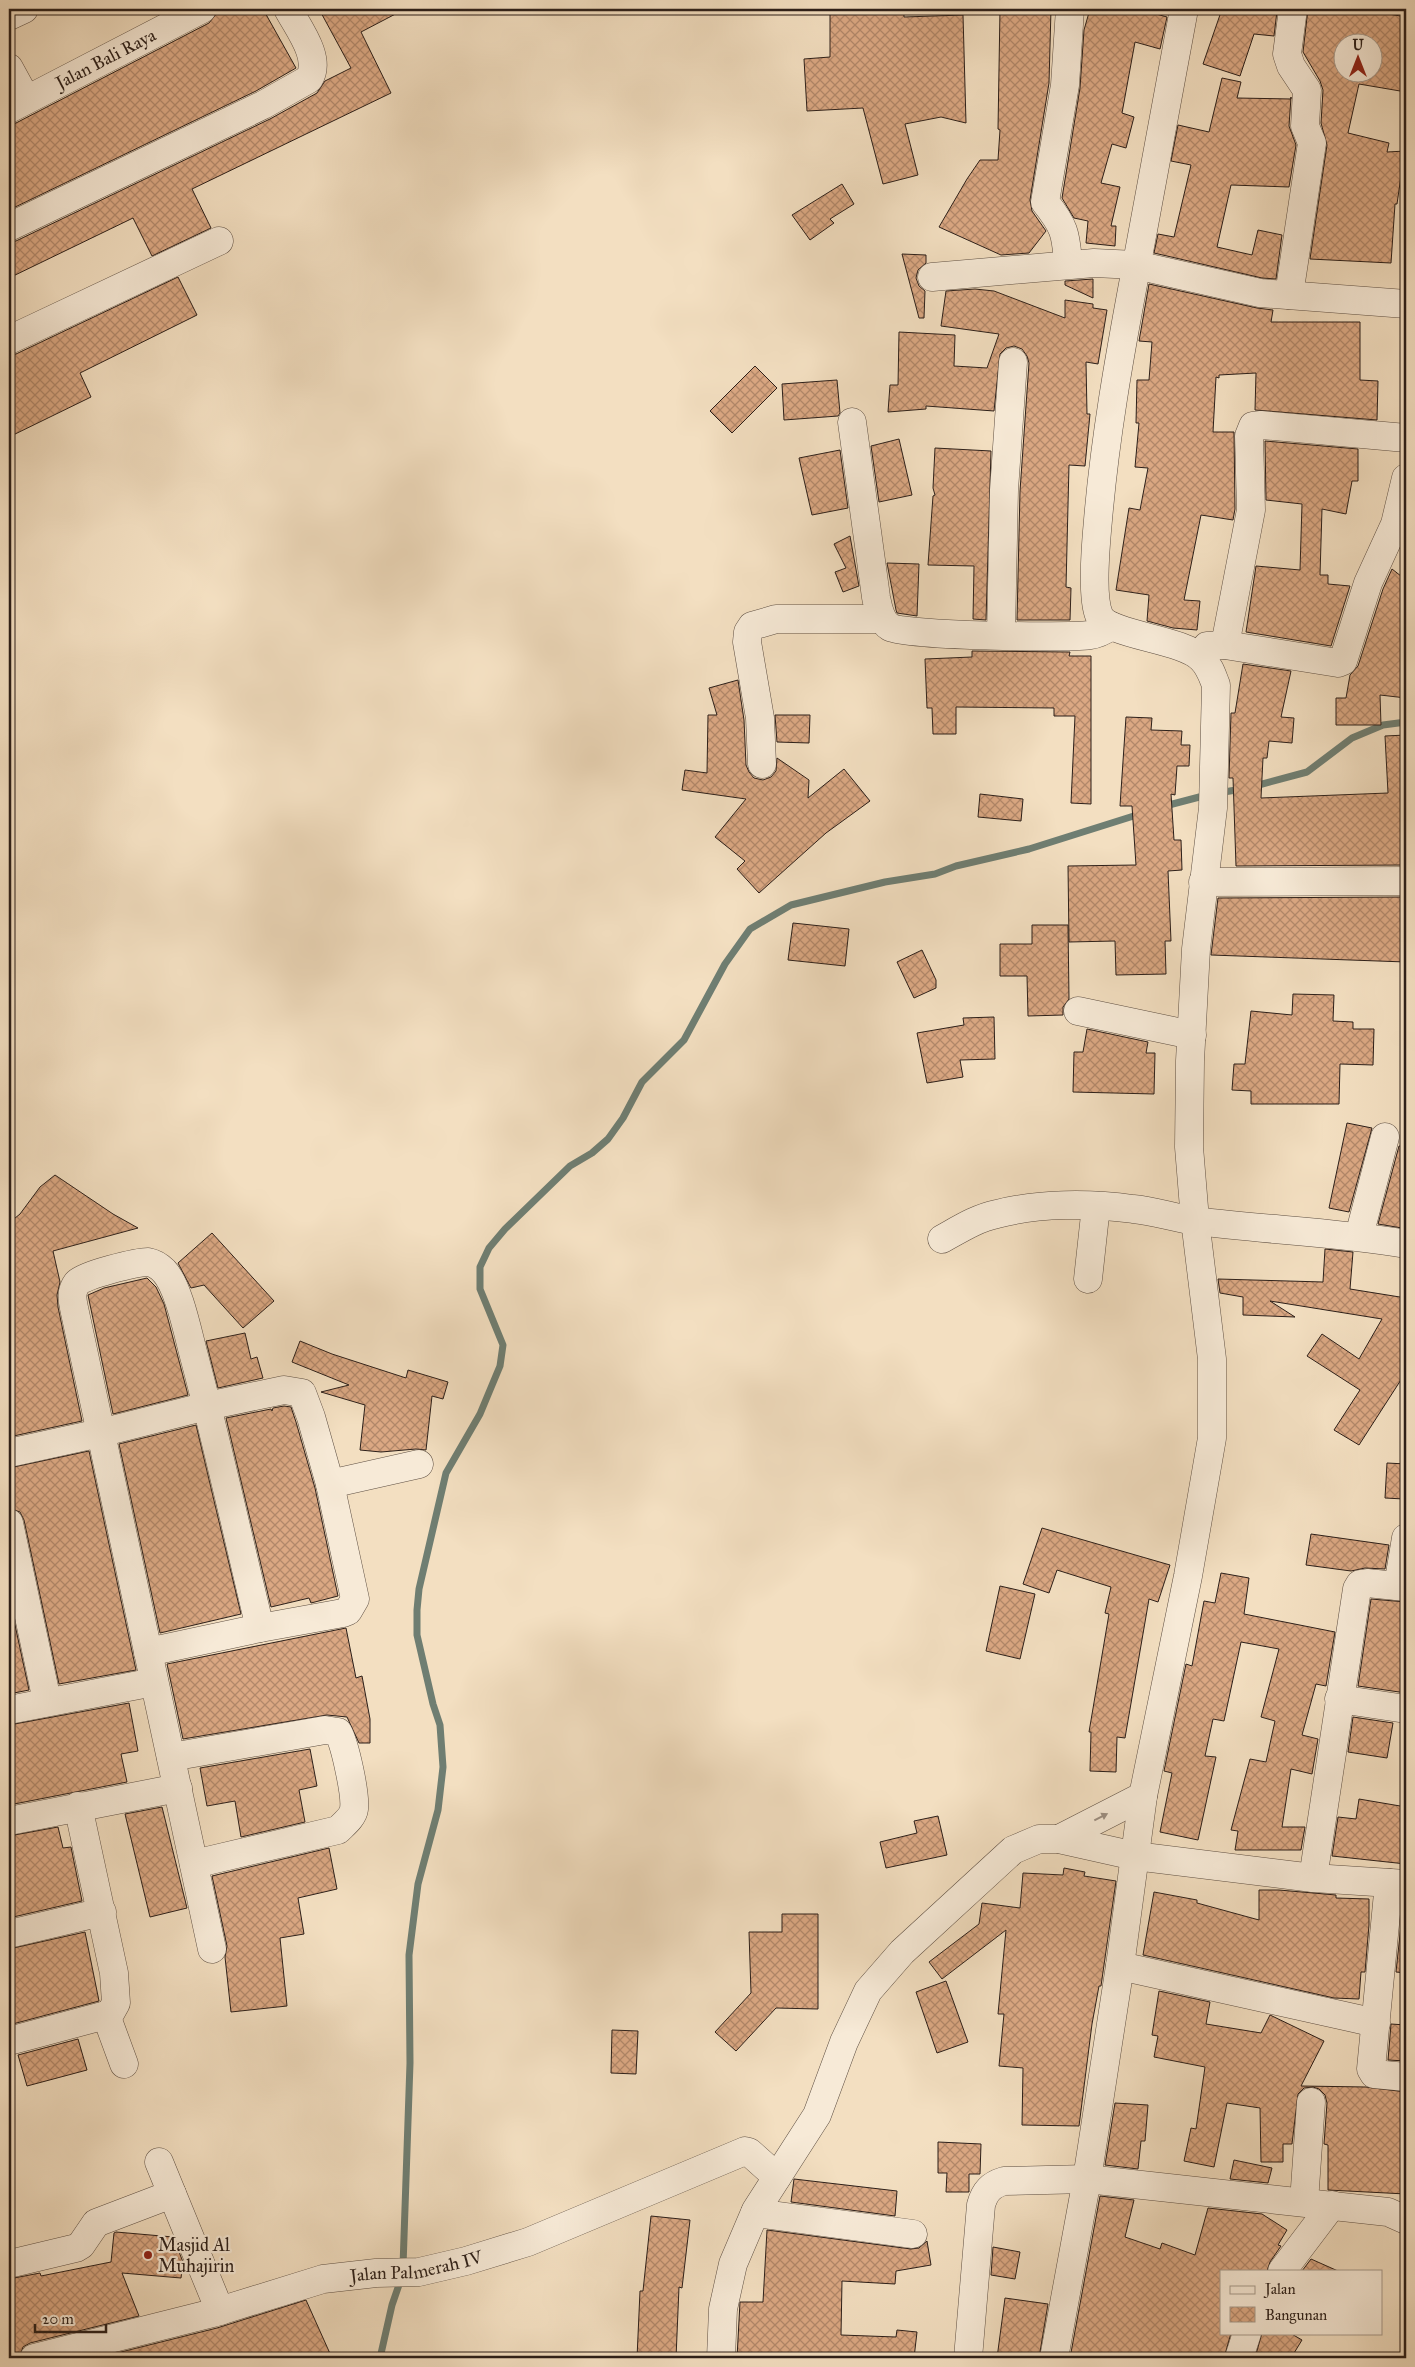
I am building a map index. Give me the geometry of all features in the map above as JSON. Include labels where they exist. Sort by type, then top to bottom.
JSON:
[{"type":"street","points":[[9,16],[24,9]]},
{"type":"street","name":"Jalan Bali Raya","points":[[17,104],[202,9]]},
{"type":"street","points":[[9,228],[263,105],[309,79],[313,65],[311,53],[288,9]]},
{"type":"street","points":[[1068,263],[1066,236],[1062,225],[1045,202],[1065,85],[1070,9]]},
{"type":"street","points":[[1054,2358],[1086,2179],[1120,1966],[1143,1796],[1188,1576],[1212,1438],[1212,1359],[1195,1220],[1189,1147],[1196,949],[1213,808],[1216,685],[1210,668],[1200,657],[1181,647],[1111,626],[1101,618],[1097,608],[1096,547],[1103,454],[1184,9]]},
{"type":"street","points":[[1290,295],[1312,143],[1305,126],[1307,90],[1291,66],[1287,54],[1293,9]]},
{"type":"street","points":[[9,68],[17,104]]},
{"type":"street","points":[[9,340],[219,241]]},
{"type":"street","points":[[932,277],[1068,263],[1136,265],[1260,292],[1406,304]]},
{"type":"street","points":[[1001,634],[1004,490],[1012,362]]},
{"type":"street","points":[[852,422],[876,597],[882,619],[890,627],[905,631],[1088,635],[1104,631],[1111,626]]},
{"type":"street","points":[[1225,645],[1250,510],[1249,436],[1253,426],[1261,425],[1406,438]]},
{"type":"street","points":[[1181,647],[1225,645],[1338,663],[1343,661],[1368,583],[1395,524],[1406,478]]},
{"type":"street","points":[[762,764],[760,718],[747,642],[748,632],[752,626],[776,619],[882,619]]},
{"type":"street","points":[[1203,882],[1406,881]]},
{"type":"street","points":[[1078,1010],[1192,1035]]},
{"type":"street","points":[[1359,1236],[1385,1136]]},
{"type":"street","points":[[942,1239],[983,1218],[998,1213],[1061,1206],[1096,1206],[1131,1208],[1195,1220],[1359,1236],[1406,1244]]},
{"type":"street","points":[[1088,1279],[1096,1206]]},
{"type":"street","points":[[212,1950],[100,1433],[72,1294],[78,1282],[94,1273],[148,1262],[157,1265],[166,1272],[182,1312],[207,1406],[260,1628]]},
{"type":"street","points":[[9,1453],[100,1433],[207,1406],[284,1390],[302,1392],[330,1484],[355,1599],[352,1605],[343,1613],[260,1628],[148,1652]]},
{"type":"street","points":[[330,1484],[419,1464]]},
{"type":"street","points":[[9,1523],[47,1701]]},
{"type":"street","points":[[1313,1878],[1357,1590],[1360,1584],[1367,1583],[1402,1586],[1406,1538]]},
{"type":"street","points":[[9,1710],[47,1701],[154,1682]]},
{"type":"street","points":[[1339,1699],[1406,1709]]},
{"type":"street","points":[[171,1757],[324,1730],[338,1732],[343,1745],[354,1797],[354,1810],[347,1822],[338,1830],[194,1864]]},
{"type":"street","points":[[9,1821],[178,1788]]},
{"type":"street","points":[[1059,1839],[1143,1796]]},
{"type":"street","points":[[9,2041],[106,2015],[114,2007],[117,1998],[102,1912],[78,1806]]},
{"type":"street","points":[[721,2358],[723,2309],[733,2264],[754,2213],[817,2115],[857,2012],[868,1991],[940,1915],[1012,1850],[1039,1839],[1059,1839],[1135,1856],[1313,1878],[1398,1884],[1376,2024],[1372,2072],[1374,2074],[1406,2077]]},
{"type":"street","points":[[9,1934],[102,1912]]},
{"type":"street","points":[[1120,1966],[1376,2024]]},
{"type":"street","points":[[106,2015],[124,2064]]},
{"type":"street","points":[[1304,2202],[1311,2102]]},
{"type":"street","name":"Jalan Palmerah IV","points":[[34,2358],[220,2311],[323,2279],[407,2273],[466,2261],[528,2242],[744,2152],[749,2152],[777,2178]]},
{"type":"street","points":[[159,2162],[220,2311]]},
{"type":"street","points":[[968,2358],[980,2219],[984,2196],[994,2185],[1004,2181],[1086,2179],[1388,2212],[1406,2220]]},
{"type":"street","points":[[9,2264],[76,2248],[96,2223],[172,2194]]},
{"type":"street","points":[[1283,2270],[1332,2206]]},
{"type":"street","points":[[754,2213],[913,2234]]},
{"type":"street","points":[[1239,2358],[1247,2334]]},
{"type":"building","points":[[220,9],[263,9],[296,68],[256,91],[9,210],[9,125],[209,23]]},
{"type":"building","points":[[319,9],[405,9],[361,32],[391,93],[192,189],[211,228],[152,256],[133,218],[9,278],[9,242],[16,241],[270,119],[317,93],[325,81],[351,68]]},
{"type":"building","points":[[830,9],[904,9],[904,17],[963,15],[966,123],[941,117],[905,124],[918,175],[883,184],[863,108],[807,111],[804,59],[830,57]]},
{"type":"building","points":[[1000,9],[1051,9],[1049,83],[1030,200],[1032,211],[1046,231],[1029,253],[1001,255],[939,227],[980,160],[998,160],[1000,130],[998,129]]},
{"type":"building","points":[[1090,9],[1138,9],[1167,17],[1160,49],[1135,42],[1122,113],[1134,117],[1126,148],[1112,144],[1101,183],[1120,187],[1111,226],[1116,226],[1115,246],[1086,243],[1088,221],[1074,218],[1062,198],[1080,88],[1084,30]]},
{"type":"building","points":[[1222,9],[1277,11],[1274,36],[1254,34],[1240,76],[1203,64]]},
{"type":"building","points":[[1308,9],[1360,9],[1406,17],[1406,92],[1359,84],[1348,133],[1389,143],[1387,152],[1406,151],[1406,169],[1402,169],[1397,204],[1395,204],[1391,263],[1310,259],[1327,145],[1321,123],[1323,90],[1320,81],[1303,52]]},
{"type":"building","points":[[1222,78],[1241,82],[1237,98],[1291,99],[1289,126],[1296,145],[1289,187],[1231,185],[1217,247],[1252,255],[1258,230],[1282,235],[1276,279],[1262,278],[1154,253],[1158,234],[1174,237],[1191,165],[1171,161],[1178,125],[1209,132]]},
{"type":"building","points":[[842,184],[854,204],[830,219],[834,223],[810,240],[792,215]]},
{"type":"building","points":[[902,254],[926,255],[926,263],[918,270],[916,278],[919,286],[925,291],[924,318],[919,318]]},
{"type":"building","points":[[178,277],[197,315],[80,373],[91,397],[9,437],[9,355],[16,354]]},
{"type":"building","points":[[1093,279],[1093,298],[1065,285],[1065,281]]},
{"type":"building","points":[[1149,284],[1273,310],[1271,322],[1360,322],[1360,380],[1378,381],[1377,420],[1255,410],[1256,373],[1219,375],[1219,378],[1216,377],[1213,432],[1234,432],[1235,509],[1233,520],[1201,515],[1184,600],[1200,601],[1197,630],[1173,628],[1147,621],[1149,595],[1116,590],[1129,508],[1140,510],[1148,468],[1135,467],[1139,423],[1136,423],[1137,380],[1149,380],[1152,342],[1139,341]]},
{"type":"building","points":[[975,289],[994,291],[1065,318],[1065,300],[1093,304],[1093,308],[1107,310],[1098,364],[1086,362],[1087,414],[1090,414],[1085,466],[1069,465],[1066,587],[1071,588],[1070,620],[1017,620],[1020,491],[1029,363],[1022,349],[1014,346],[1006,348],[1000,354],[994,411],[926,406],[926,409],[888,412],[890,385],[898,385],[899,332],[955,335],[954,366],[987,368],[999,334],[941,326],[946,291]]},
{"type":"building","points":[[755,366],[777,388],[732,433],[710,411]]},
{"type":"building","points":[[837,380],[840,413],[838,416],[784,420],[782,384]]},
{"type":"building","points":[[899,439],[912,495],[879,502],[871,446]]},
{"type":"building","points":[[1265,441],[1358,449],[1358,481],[1352,481],[1346,514],[1322,509],[1320,575],[1328,575],[1328,584],[1350,586],[1331,646],[1246,632],[1256,566],[1300,570],[1302,504],[1266,500]]},
{"type":"building","points":[[935,448],[991,451],[986,620],[973,619],[974,566],[928,565],[933,496],[935,495],[933,488]]},
{"type":"building","points":[[840,450],[848,508],[812,515],[799,458]]},
{"type":"building","points":[[850,536],[859,586],[843,592],[835,572],[846,568],[834,544]]},
{"type":"building","points":[[887,563],[919,564],[917,616],[897,613]]},
{"type":"building","points":[[1392,569],[1406,580],[1406,698],[1380,695],[1381,725],[1336,725],[1336,698],[1346,698],[1350,675],[1358,666],[1383,589]]},
{"type":"building","points":[[972,651],[1070,652],[1069,656],[1091,656],[1091,804],[1071,803],[1075,716],[1054,716],[1054,708],[956,707],[956,734],[933,734],[932,708],[927,708],[925,659],[972,657]]},
{"type":"building","points":[[1243,664],[1291,671],[1281,717],[1294,718],[1292,743],[1269,741],[1267,758],[1263,758],[1261,798],[1388,793],[1385,736],[1406,735],[1406,865],[1236,866],[1233,778],[1229,778],[1231,713],[1235,713]]},
{"type":"building","points":[[738,680],[744,720],[746,765],[754,778],[763,780],[771,777],[776,771],[777,758],[809,780],[808,798],[844,769],[870,801],[826,833],[759,893],[737,869],[745,861],[715,837],[746,799],[682,790],[685,770],[707,773],[708,715],[717,715],[709,688]]},
{"type":"building","points":[[775,715],[810,715],[809,743],[777,742]]},
{"type":"building","points":[[1126,717],[1152,718],[1151,730],[1182,731],[1181,745],[1190,745],[1189,766],[1177,766],[1175,795],[1171,794],[1174,840],[1181,840],[1182,870],[1168,871],[1171,941],[1165,941],[1166,974],[1116,975],[1115,941],[1069,942],[1068,866],[1136,865],[1132,806],[1120,806]]},
{"type":"building","points":[[980,794],[1023,799],[1021,821],[978,817]]},
{"type":"building","points":[[1406,897],[1406,962],[1211,955],[1218,898]]},
{"type":"building","points":[[793,923],[849,929],[845,966],[788,960]]},
{"type":"building","points":[[1032,925],[1068,925],[1069,999],[1063,1007],[1063,1015],[1028,1016],[1027,976],[1000,976],[1000,944],[1032,944]]},
{"type":"building","points":[[922,950],[936,980],[936,988],[914,998],[897,962]]},
{"type":"building","points":[[1293,994],[1334,995],[1333,1021],[1353,1022],[1353,1029],[1374,1029],[1373,1065],[1340,1064],[1339,1104],[1251,1104],[1251,1091],[1232,1090],[1234,1064],[1245,1064],[1251,1011],[1292,1015]]},
{"type":"building","points":[[994,1017],[995,1059],[960,1060],[963,1077],[927,1083],[917,1033],[964,1025],[963,1018]]},
{"type":"building","points":[[1087,1029],[1148,1042],[1146,1053],[1155,1053],[1154,1094],[1073,1092],[1074,1052],[1083,1052]]},
{"type":"building","points":[[1347,1123],[1372,1128],[1349,1212],[1329,1208]]},
{"type":"building","points":[[1399,1146],[1406,1147],[1406,1211],[1402,1228],[1378,1224]]},
{"type":"building","points":[[55,1175],[113,1214],[138,1228],[53,1251],[60,1282],[57,1295],[58,1307],[82,1421],[9,1437],[9,1223],[20,1214],[40,1187]]},
{"type":"building","points":[[212,1233],[274,1301],[243,1328],[204,1285],[191,1288],[178,1263]]},
{"type":"building","points":[[1325,1249],[1353,1252],[1350,1289],[1406,1298],[1406,1372],[1359,1445],[1334,1430],[1360,1390],[1307,1356],[1322,1334],[1359,1359],[1382,1319],[1270,1301],[1295,1317],[1243,1315],[1243,1297],[1220,1293],[1218,1279],[1323,1282]]},
{"type":"building","points":[[147,1278],[156,1287],[164,1304],[188,1395],[113,1414],[88,1295],[104,1288]]},
{"type":"building","points":[[245,1333],[251,1359],[257,1357],[263,1378],[218,1388],[206,1341]]},
{"type":"building","points":[[300,1341],[332,1354],[406,1378],[408,1370],[448,1382],[443,1399],[432,1396],[426,1450],[381,1452],[360,1450],[365,1405],[321,1392],[349,1385],[292,1362]]},
{"type":"building","points":[[291,1407],[315,1488],[338,1596],[311,1603],[309,1598],[271,1607],[226,1418],[271,1409],[272,1411],[273,1408]]},
{"type":"building","points":[[196,1425],[241,1614],[160,1633],[119,1444]]},
{"type":"building","points":[[89,1451],[136,1670],[59,1684],[24,1520],[20,1512],[9,1508],[9,1468]]},
{"type":"building","points":[[1387,1463],[1406,1464],[1404,1499],[1385,1498]]},
{"type":"building","points":[[1042,1528],[1170,1565],[1158,1602],[1149,1599],[1125,1738],[1117,1737],[1116,1772],[1090,1771],[1091,1732],[1089,1732],[1109,1614],[1105,1613],[1111,1587],[1057,1570],[1049,1593],[1023,1584]]},
{"type":"building","points":[[1311,1534],[1389,1545],[1385,1569],[1365,1568],[1351,1571],[1306,1565]]},
{"type":"building","points":[[1221,1573],[1249,1578],[1244,1614],[1335,1632],[1326,1686],[1316,1684],[1302,1735],[1318,1739],[1312,1774],[1291,1769],[1282,1827],[1305,1827],[1301,1850],[1235,1850],[1238,1831],[1231,1830],[1250,1759],[1266,1762],[1275,1721],[1261,1717],[1279,1649],[1241,1642],[1224,1721],[1213,1719],[1205,1756],[1216,1757],[1198,1840],[1160,1832],[1172,1773],[1164,1771],[1186,1664],[1192,1666],[1204,1601],[1215,1603]]},
{"type":"building","points":[[1000,1586],[1035,1594],[1020,1659],[986,1651]]},
{"type":"building","points":[[9,1597],[29,1690],[9,1694]]},
{"type":"building","points":[[1371,1599],[1406,1602],[1406,1693],[1358,1686]]},
{"type":"building","points":[[346,1628],[356,1678],[362,1676],[370,1719],[370,1743],[359,1743],[347,1717],[327,1715],[183,1739],[167,1664]]},
{"type":"building","points":[[129,1703],[138,1751],[121,1754],[127,1782],[9,1805],[9,1725]]},
{"type":"building","points":[[1353,1717],[1393,1723],[1387,1758],[1348,1752]]},
{"type":"building","points":[[310,1749],[317,1786],[299,1790],[305,1822],[241,1837],[235,1801],[207,1806],[200,1768]]},
{"type":"building","points":[[1359,1799],[1406,1807],[1406,1864],[1332,1856],[1338,1817],[1356,1819]]},
{"type":"building","points":[[162,1807],[187,1908],[150,1917],[125,1814]]},
{"type":"building","points":[[938,1816],[947,1855],[886,1868],[880,1842],[917,1833],[914,1821]]},
{"type":"building","points":[[58,1827],[63,1848],[71,1847],[82,1901],[9,1918],[9,1836]]},
{"type":"building","points":[[329,1848],[337,1889],[298,1898],[304,1934],[280,1938],[287,2006],[231,2012],[225,1957],[227,1946],[212,1876]]},
{"type":"building","points":[[1064,1868],[1085,1872],[1084,1876],[1116,1881],[1101,1986],[1099,1986],[1092,2024],[1079,2126],[1022,2125],[1023,2068],[999,2066],[1004,2014],[998,2014],[1006,1930],[942,1979],[929,1962],[979,1924],[982,1903],[1020,1908],[1023,1873],[1063,1875]]},
{"type":"building","points":[[1259,1890],[1336,1895],[1336,1898],[1369,1899],[1365,1972],[1361,1972],[1359,1999],[1334,1998],[1143,1955],[1154,1892],[1197,1900],[1197,1903],[1259,1920]]},
{"type":"building","points":[[782,1914],[818,1914],[818,2009],[776,2008],[736,2051],[715,2032],[751,1993],[749,1932],[782,1932]]},
{"type":"building","points":[[1401,1925],[1406,1925],[1406,1973],[1396,1972]]},
{"type":"building","points":[[85,1932],[99,2001],[9,2025],[9,1949]]},
{"type":"building","points":[[946,1981],[968,2042],[937,2053],[916,1992]]},
{"type":"building","points":[[1159,1991],[1210,2002],[1206,2024],[1261,2033],[1270,2015],[1324,2041],[1301,2086],[1366,2087],[1406,2092],[1406,2194],[1328,2190],[1328,2145],[1324,2144],[1327,2103],[1325,2095],[1319,2089],[1313,2087],[1304,2088],[1298,2094],[1292,2144],[1283,2144],[1283,2162],[1261,2162],[1260,2108],[1227,2103],[1214,2167],[1184,2161],[1191,2128],[1196,2129],[1205,2067],[1154,2057],[1158,2036],[1152,2035]]},
{"type":"building","points":[[1391,2024],[1406,2025],[1406,2061],[1388,2060]]},
{"type":"building","points":[[612,2030],[638,2031],[636,2074],[611,2073]]},
{"type":"building","points":[[78,2039],[87,2070],[27,2086],[18,2055]]},
{"type":"building","points":[[1115,2103],[1148,2105],[1145,2141],[1141,2141],[1138,2169],[1105,2165]]},
{"type":"building","points":[[938,2142],[981,2144],[980,2174],[969,2174],[969,2192],[946,2192],[947,2173],[938,2173]]},
{"type":"building","points":[[1234,2160],[1272,2168],[1268,2183],[1230,2179]]},
{"type":"building","points":[[794,2179],[897,2191],[895,2216],[791,2202]]},
{"type":"building","points":[[1100,2196],[1134,2200],[1125,2237],[1160,2249],[1162,2243],[1195,2255],[1208,2208],[1262,2214],[1287,2230],[1278,2245],[1281,2246],[1270,2262],[1267,2270],[1220,2270],[1220,2334],[1231,2334],[1224,2358],[1070,2358]]},
{"type":"building","points":[[651,2216],[690,2220],[682,2288],[679,2287],[676,2358],[637,2358],[640,2291],[643,2291]]},
{"type":"building","points":[[767,2230],[911,2249],[919,2248],[927,2241],[931,2265],[896,2271],[895,2284],[842,2281],[841,2335],[896,2337],[897,2330],[917,2332],[914,2358],[737,2358],[740,2302],[763,2302]]},
{"type":"building","points":[[114,2233],[173,2237],[183,2262],[181,2278],[122,2273],[139,2316],[30,2343],[23,2347],[19,2358],[9,2358],[9,2279],[40,2273],[41,2276],[111,2262]]},
{"type":"building","points":[[993,2247],[1020,2252],[1015,2279],[991,2275]]},
{"type":"building","points":[[1311,2259],[1336,2270],[1303,2270]]},
{"type":"building","points":[[1005,2298],[1048,2304],[1039,2358],[997,2358]]},
{"type":"building","points":[[306,2300],[332,2358],[97,2358],[217,2328]]},
{"type":"building","points":[[1262,2334],[1292,2334],[1302,2340],[1291,2358],[1255,2358]]},
{"type":"waterway","points":[[1255,786],[1307,772],[1352,738],[1383,725],[1406,722]]},
{"type":"waterway","points":[[1218,793],[1242,789]]},
{"type":"waterway","points":[[1165,806],[1207,795]]},
{"type":"waterway","points":[[403,2266],[410,2063],[409,1955],[418,1884],[438,1810],[443,1767],[440,1725],[433,1704],[417,1635],[417,1610],[419,1589],[446,1473],[480,1414],[500,1366],[503,1345],[480,1289],[480,1267],[489,1248],[505,1229],[570,1166],[592,1153],[608,1139],[623,1118],[642,1082],[684,1040],[725,964],[750,929],[791,905],[885,882],[935,874],[956,866],[1029,849],[1140,814]]},
{"type":"waterway","points":[[380,2358],[392,2305],[401,2279]]},
{"type":"place","name":"Masjid Al Muhajirin","points":[[148,2255]]}]
